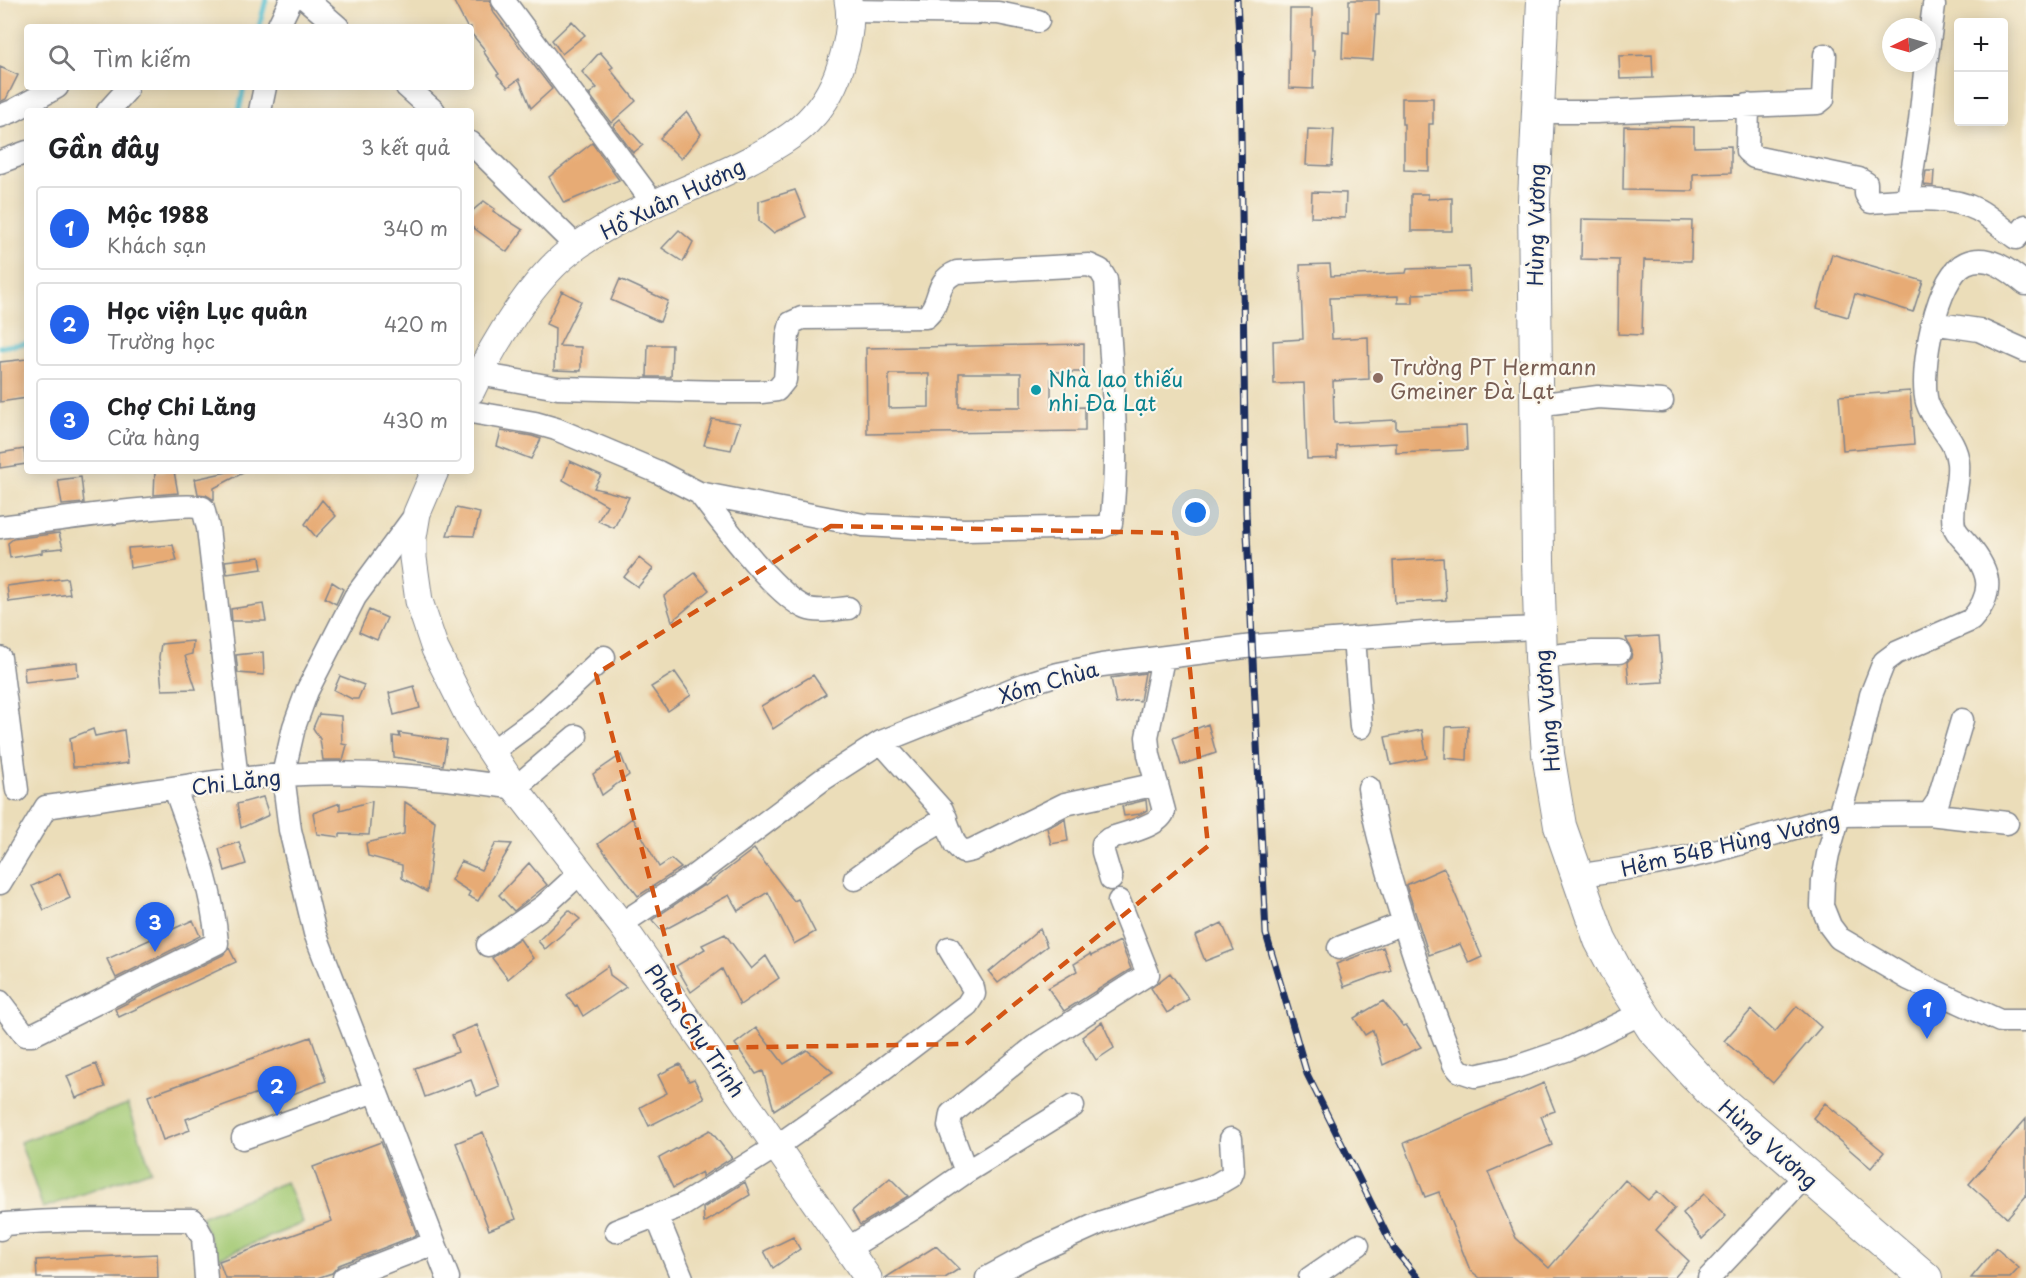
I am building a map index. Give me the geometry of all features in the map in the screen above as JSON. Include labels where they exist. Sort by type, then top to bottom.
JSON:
[{"type":"highway","name":"Hùng Vương","points":[[1543,0],[1534,212],[1540,643],[1548,754],[1560,826],[1600,940],[1618,976],[1642,1013],[1671,1049],[1713,1094],[1926,1278]]},
{"type":"main road","name":"Hồ Xuân Hương","points":[[475,383],[522,304],[542,279],[576,246],[654,204],[771,149],[808,122],[829,93],[841,67],[849,39],[849,6]]},
{"type":"main road","points":[[434,474],[417,513],[413,537],[413,558],[419,601],[435,650],[471,721],[515,788]]},
{"type":"main road","name":"Phan Chu Trinh","points":[[515,788],[621,924],[868,1278]]},
{"type":"street","points":[[279,24],[291,0]]},
{"type":"street","points":[[307,0],[335,24]]},
{"type":"street","points":[[503,0],[654,204]]},
{"type":"street","points":[[1932,18],[1934,5]]},
{"type":"street","points":[[849,6],[998,13],[1038,21]]},
{"type":"street","points":[[1538,112],[1596,112],[1818,103],[1823,99],[1826,54]]},
{"type":"street","points":[[1908,200],[1925,72]]},
{"type":"street","points":[[0,116],[14,111],[52,90]]},
{"type":"street","points":[[261,108],[264,90]]},
{"type":"street","points":[[410,90],[430,108]]},
{"type":"street","points":[[111,108],[126,91]]},
{"type":"street","points":[[1748,105],[1747,151],[1754,157],[1859,178],[1866,183],[1866,194],[1871,201],[1954,202],[1978,210],[2016,238],[2026,226]]},
{"type":"street","points":[[474,147],[576,246]]},
{"type":"street","points":[[0,162],[24,153]]},
{"type":"street","points":[[2026,284],[1989,260],[1974,259],[1960,265],[1953,273],[1932,323],[1926,362],[1925,391],[1932,414],[1957,453],[1958,485],[1953,518],[1955,530],[1979,558],[1987,573],[1989,587],[1979,612],[1971,620],[1896,653],[1884,662],[1871,695],[1822,880],[1822,906],[1830,926],[1839,938],[1909,979],[2000,1021],[2026,1021]]},
{"type":"street","points":[[474,413],[556,429],[658,472],[699,493],[863,525],[964,530],[1101,527],[1111,523],[1114,499],[1114,434],[1106,280],[1100,270],[1089,265],[957,272],[947,276],[932,311],[926,317],[802,318],[791,322],[788,335],[786,380],[777,390],[726,392],[558,388],[475,383]]},
{"type":"street","points":[[1932,323],[1979,330],[2026,351]]},
{"type":"street","points":[[1536,405],[1598,397],[1662,401]]},
{"type":"street","points":[[699,493],[764,573],[793,599],[807,608],[818,610],[848,608]]},
{"type":"street","points":[[0,527],[155,508],[192,505],[203,508],[208,528],[237,780]]},
{"type":"street","points":[[417,513],[355,597],[307,691],[294,727],[283,775],[290,830],[315,933],[448,1278]]},
{"type":"street","points":[[1354,638],[1361,727]]},
{"type":"street","name":"Xóm Chùa","points":[[621,924],[694,876],[822,780],[881,742],[1031,682],[1102,665],[1282,643],[1354,638],[1540,643],[1593,652],[1619,652]]},
{"type":"street","points":[[491,752],[540,716],[604,657]]},
{"type":"street","points":[[0,658],[9,784],[46,807],[0,883]]},
{"type":"street","points":[[1112,879],[1103,852],[1103,843],[1159,819],[1164,811],[1149,755],[1147,737],[1163,658]]},
{"type":"street","points":[[1929,814],[1938,801],[1962,720]]},
{"type":"street","points":[[515,788],[576,736]]},
{"type":"street","points":[[881,742],[931,795],[946,818],[955,844],[963,852],[972,850],[1065,804],[1157,784]]},
{"type":"street","name":"Chi Lăng","points":[[46,807],[283,775],[370,773],[465,780],[515,788]]},
{"type":"street","points":[[1369,788],[1380,843],[1427,998],[1454,1064],[1461,1071],[1474,1076],[1542,1059],[1589,1040],[1642,1013]]},
{"type":"street","points":[[0,1002],[20,1030],[25,1035],[32,1035],[217,943],[215,918],[202,862],[175,789]]},
{"type":"street","name":"Hẻm 54B Hùng Vương","points":[[1576,876],[1655,864],[1711,852],[1839,815],[1929,814],[2007,823]]},
{"type":"street","points":[[855,879],[912,838],[946,818]]},
{"type":"street","points":[[488,945],[544,906],[581,872]]},
{"type":"street","points":[[966,1172],[949,1126],[951,1114],[1038,1044],[1149,974],[1119,901]]},
{"type":"street","points":[[1339,948],[1404,923]]},
{"type":"street","points":[[616,1231],[683,1205],[777,1146],[837,1104],[967,1005],[974,994],[973,988],[949,948]]},
{"type":"street","points":[[243,1138],[375,1091]]},
{"type":"street","points":[[847,1249],[1073,1106]]},
{"type":"street","points":[[987,1278],[1033,1253],[1102,1222],[1214,1185],[1231,1176],[1233,1171],[1232,1139]]},
{"type":"street","points":[[1708,1278],[1806,1176]]},
{"type":"street","points":[[657,1217],[682,1278]]},
{"type":"street","points":[[0,1229],[5,1224],[29,1222],[115,1219],[193,1220],[203,1238],[206,1278]]},
{"type":"street","points":[[344,1278],[434,1243]]},
{"type":"street","points":[[1310,1278],[1358,1245]]},
{"type":"highlighted area","points":[[831,526],[1176,533],[1208,846],[966,1044],[694,1048],[596,674]]},
{"type":"green space","points":[[128,1104],[151,1170],[43,1208],[20,1142]]},
{"type":"green space","points":[[286,1182],[303,1223],[218,1258],[201,1217]]},
{"type":"building","points":[[453,0],[490,0],[494,13],[552,89],[531,108],[519,79],[508,87],[497,75],[499,74],[483,51],[485,50],[474,37],[474,24],[465,24]]},
{"type":"building","points":[[1349,0],[1379,0],[1373,60],[1342,58],[1343,32],[1349,33]]},
{"type":"building","points":[[1290,9],[1312,9],[1313,89],[1289,88]]},
{"type":"building","points":[[572,21],[585,35],[562,54],[552,40]]},
{"type":"building","points":[[600,52],[613,67],[610,69],[636,101],[611,123],[589,94],[597,88],[582,72]]},
{"type":"building","points":[[1652,55],[1653,78],[1620,79],[1619,56]]},
{"type":"building","points":[[0,67],[18,75],[6,99],[0,102]]},
{"type":"building","points":[[1402,98],[1433,98],[1433,124],[1429,124],[1429,171],[1404,170]]},
{"type":"building","points":[[687,112],[701,134],[681,159],[660,138]]},
{"type":"building","points":[[620,120],[643,145],[633,153],[613,126]]},
{"type":"building","points":[[1624,126],[1694,127],[1694,147],[1731,146],[1731,173],[1693,174],[1693,191],[1623,190]]},
{"type":"building","points":[[1308,129],[1334,130],[1332,166],[1306,165]]},
{"type":"building","points":[[592,143],[619,180],[564,203],[549,177]]},
{"type":"building","points":[[1926,171],[1934,171],[1933,186],[1924,185]]},
{"type":"building","points":[[795,190],[806,217],[773,233],[759,221],[759,201]]},
{"type":"building","points":[[1312,192],[1346,193],[1345,218],[1311,217]]},
{"type":"building","points":[[1411,194],[1428,194],[1428,199],[1452,198],[1452,231],[1411,231]]},
{"type":"building","points":[[484,201],[495,209],[493,211],[523,230],[507,252],[474,228],[474,209]]},
{"type":"building","points":[[1582,219],[1692,221],[1691,261],[1644,260],[1642,335],[1618,334],[1619,260],[1581,259]]},
{"type":"building","points":[[679,230],[693,242],[683,262],[662,248]]},
{"type":"building","points":[[1832,254],[1923,281],[1913,312],[1855,294],[1848,317],[1817,308]]},
{"type":"building","points":[[1330,264],[1331,276],[1406,273],[1407,269],[1469,267],[1470,292],[1413,294],[1413,303],[1398,303],[1398,296],[1330,298],[1332,339],[1368,337],[1369,379],[1333,381],[1334,423],[1396,420],[1396,429],[1466,426],[1467,450],[1396,453],[1396,443],[1337,446],[1337,458],[1307,459],[1304,383],[1274,384],[1273,341],[1303,339],[1300,265]]},
{"type":"building","points":[[620,279],[668,301],[660,322],[611,300]]},
{"type":"building","points":[[562,291],[581,301],[559,346],[581,347],[581,371],[554,370],[555,328],[546,324]]},
{"type":"building","name":"Nhà lao thiếu nhi Đà Lạt","points":[[1084,344],[1084,372],[1051,372],[1051,408],[1085,407],[1085,431],[867,434],[866,348]],"holes":[[[959,373],[1021,373],[1021,407],[959,407]],[[889,374],[929,374],[929,407],[889,408]]]},
{"type":"building","points":[[648,345],[672,345],[671,377],[647,377]]},
{"type":"building","points":[[24,359],[24,398],[0,402],[0,362]]},
{"type":"building","points":[[1910,391],[1914,444],[1843,450],[1839,396]]},
{"type":"building","points":[[712,419],[740,423],[731,450],[704,445]]},
{"type":"building","points":[[501,431],[541,439],[531,459],[497,446]]},
{"type":"building","points":[[24,449],[24,464],[0,468],[0,453]]},
{"type":"building","points":[[570,461],[601,475],[594,488],[629,497],[614,528],[598,521],[607,505],[563,480]]},
{"type":"building","points":[[155,474],[175,474],[178,493],[154,495]]},
{"type":"building","points":[[218,474],[241,474],[214,488],[214,500],[206,495],[198,494],[195,479]]},
{"type":"building","points":[[81,477],[84,503],[62,505],[58,480]]},
{"type":"building","points":[[322,500],[336,516],[316,537],[305,524]]},
{"type":"building","points":[[456,508],[480,513],[474,536],[447,535]]},
{"type":"building","points":[[59,533],[63,548],[42,550],[42,553],[10,558],[8,543],[13,539]]},
{"type":"building","points":[[173,545],[177,561],[130,568],[128,548]]},
{"type":"building","points":[[260,557],[262,569],[227,574],[225,561]]},
{"type":"building","points":[[639,558],[653,569],[638,587],[624,577]]},
{"type":"building","points":[[1443,558],[1446,600],[1395,603],[1393,561]]},
{"type":"building","points":[[695,573],[709,590],[672,621],[664,596]]},
{"type":"building","points":[[67,578],[70,594],[9,602],[7,586]]},
{"type":"building","points":[[332,582],[343,589],[336,604],[325,598]]},
{"type":"building","points":[[263,604],[266,621],[232,621],[231,609]]},
{"type":"building","points":[[369,610],[387,618],[377,640],[359,632]]},
{"type":"building","points":[[1659,636],[1663,682],[1629,684],[1627,662],[1631,658],[1632,651],[1626,638]]},
{"type":"building","points":[[193,641],[192,654],[185,656],[196,689],[162,690],[159,657],[161,644]]},
{"type":"building","points":[[263,652],[264,675],[238,673],[236,655]]},
{"type":"building","points":[[77,662],[78,676],[25,682],[24,668]]},
{"type":"building","points":[[675,672],[691,695],[668,711],[651,687]]},
{"type":"building","points":[[1145,673],[1140,701],[1116,704],[1111,678]]},
{"type":"building","points":[[813,675],[826,694],[773,729],[761,706]]},
{"type":"building","points":[[340,676],[364,685],[358,699],[352,699],[334,690]]},
{"type":"building","points":[[414,686],[420,708],[394,715],[389,693]]},
{"type":"building","points":[[319,714],[341,716],[342,744],[347,745],[343,760],[323,760],[320,739],[313,728]]},
{"type":"building","points":[[1208,724],[1216,753],[1181,765],[1173,738]]},
{"type":"building","points":[[1468,726],[1467,760],[1445,758],[1446,727]]},
{"type":"building","points":[[93,729],[95,736],[124,730],[128,763],[73,767],[70,738]]},
{"type":"building","points":[[1422,730],[1427,758],[1391,765],[1385,737]]},
{"type":"building","points":[[399,733],[447,740],[443,765],[394,757],[393,736],[400,737]]},
{"type":"building","points":[[621,755],[629,775],[602,795],[593,774]]},
{"type":"building","points":[[263,797],[269,815],[241,828],[237,804]]},
{"type":"building","points":[[1146,800],[1147,810],[1140,814],[1124,816],[1122,806]]},
{"type":"building","points":[[372,801],[369,835],[340,834],[340,837],[317,834],[313,813],[340,803],[340,810]]},
{"type":"building","points":[[405,802],[435,821],[427,892],[402,878],[402,865],[368,856],[366,843],[404,834]]},
{"type":"building","points":[[632,818],[659,867],[671,859],[681,868],[638,896],[598,844]]},
{"type":"building","points":[[1065,819],[1068,841],[1051,844],[1047,828]]},
{"type":"building","points":[[239,842],[246,864],[225,871],[219,849]]},
{"type":"building","points":[[496,843],[512,844],[478,901],[468,896],[470,892],[451,880],[461,861],[481,870]]},
{"type":"building","points":[[754,849],[794,901],[798,899],[815,932],[794,944],[768,892],[738,911],[729,895],[662,931],[652,920],[705,886]]},
{"type":"building","points":[[529,863],[547,885],[514,911],[499,895]]},
{"type":"building","points":[[1444,868],[1482,957],[1469,963],[1460,944],[1429,955],[1406,885]]},
{"type":"building","points":[[60,873],[70,898],[44,910],[32,886]]},
{"type":"building","points":[[569,910],[580,919],[545,949],[538,941]]},
{"type":"building","points":[[193,920],[200,936],[116,978],[107,959]]},
{"type":"building","points":[[1222,923],[1234,950],[1205,961],[1195,936]]},
{"type":"building","points":[[1040,929],[1047,946],[998,983],[989,972]]},
{"type":"building","points":[[725,934],[751,969],[766,956],[779,978],[740,1005],[722,969],[691,992],[676,966],[705,949],[702,945]]},
{"type":"building","points":[[520,939],[533,958],[508,979],[492,958]]},
{"type":"building","points":[[1120,941],[1131,969],[1064,1011],[1048,988],[1077,971],[1074,964]]},
{"type":"building","points":[[1383,947],[1391,970],[1344,987],[1336,964]]},
{"type":"building","points":[[229,948],[236,962],[119,1017],[115,1009],[223,955]]},
{"type":"building","points":[[608,966],[610,975],[626,987],[583,1016],[577,1005],[575,1006],[567,995]]},
{"type":"building","points":[[1170,973],[1189,999],[1167,1013],[1151,988]]},
{"type":"building","points":[[1383,1001],[1403,1026],[1406,1025],[1421,1047],[1383,1065],[1373,1030],[1365,1035],[1354,1018]]},
{"type":"building","points":[[1797,1006],[1821,1027],[1773,1083],[1724,1041],[1751,1010],[1775,1032]]},
{"type":"building","points":[[1102,1022],[1114,1048],[1096,1060],[1082,1037]]},
{"type":"building","points":[[477,1025],[500,1087],[477,1096],[471,1080],[425,1097],[415,1068],[458,1052],[452,1035]]},
{"type":"building","points":[[756,1028],[784,1064],[807,1050],[833,1072],[774,1110],[763,1071],[756,1074],[735,1044]]},
{"type":"building","points":[[311,1037],[326,1081],[293,1094],[288,1082],[186,1119],[190,1130],[163,1140],[148,1096]]},
{"type":"building","points":[[96,1064],[105,1087],[76,1098],[67,1076]]},
{"type":"building","points":[[680,1064],[689,1081],[694,1079],[704,1098],[649,1126],[640,1107],[667,1093],[658,1075]]},
{"type":"building","points":[[1544,1083],[1555,1111],[1541,1116],[1552,1145],[1488,1172],[1516,1238],[1549,1268],[1625,1180],[1648,1200],[1657,1191],[1675,1208],[1656,1230],[1689,1261],[1674,1278],[1480,1278],[1470,1270],[1439,1192],[1425,1197],[1404,1143]]},
{"type":"building","points":[[1825,1103],[1884,1152],[1871,1168],[1813,1118]]},
{"type":"building","points":[[2026,1119],[2026,1196],[2007,1218],[1969,1184]]},
{"type":"building","points":[[710,1130],[732,1158],[702,1177],[702,1172],[673,1188],[659,1158]]},
{"type":"building","points":[[483,1132],[516,1219],[489,1230],[456,1143]]},
{"type":"building","points":[[381,1142],[417,1235],[339,1265],[332,1273],[317,1278],[225,1278],[219,1261],[332,1221],[313,1167]]},
{"type":"building","points":[[890,1178],[908,1196],[860,1225],[852,1211]]},
{"type":"building","points":[[745,1182],[750,1195],[704,1223],[703,1208]]},
{"type":"building","points":[[1704,1194],[1726,1216],[1702,1239],[1683,1213]]},
{"type":"building","points":[[793,1237],[800,1249],[773,1268],[764,1251]]},
{"type":"building","points":[[936,1246],[959,1269],[945,1278],[885,1278]]},
{"type":"building","points":[[1996,1248],[2019,1268],[2010,1278],[1971,1278]]},
{"type":"building","points":[[157,1254],[158,1278],[37,1278],[36,1260]]},
{"type":"waterway","points":[[260,24],[266,0]]},
{"type":"waterway","points":[[240,108],[243,90]]},
{"type":"waterway","points":[[0,347],[24,343]]},
{"type":"railway","points":[[1237,0],[1240,57],[1246,512],[1266,934],[1307,1074],[1394,1249],[1418,1278]]},
{"type":"place","name":"Trường PT Hermann Gmeiner Đà Lạt","points":[[1378,378]]},
{"type":"place","name":"Nhà lao thiếu nhi Đà Lạt","points":[[1036,390]]},
{"type":"place","name":"Chợ Chi Lăng","points":[[155,952]]},
{"type":"place","name":"Mộc 1988","points":[[1927,1039]]},
{"type":"place","name":"Học viện Lục quân","points":[[277,1116]]}]
